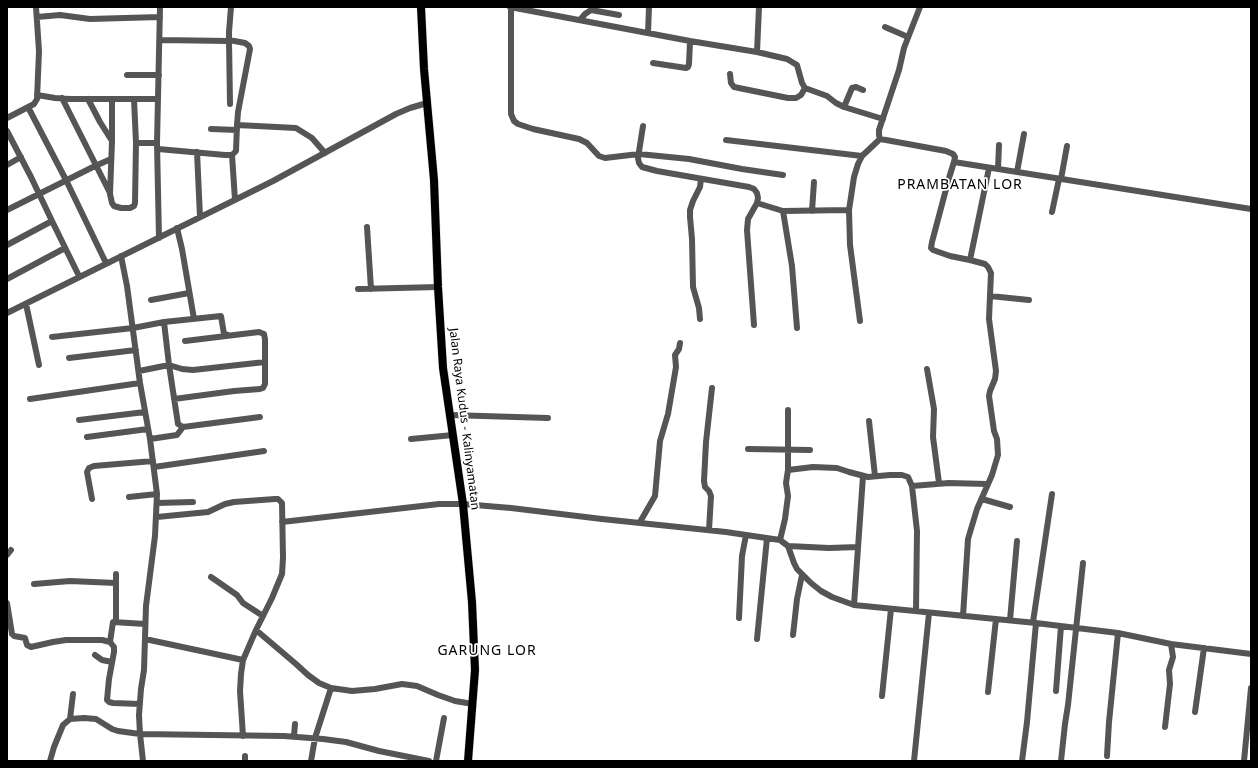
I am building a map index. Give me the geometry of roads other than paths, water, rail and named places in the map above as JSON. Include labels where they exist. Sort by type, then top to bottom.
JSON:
[{"type":"main road","name":"Jalan Raya Kudus - Kalinyamatan","points":[[421,7],[433,173],[443,368],[463,504],[474,628],[475,670],[468,761]]},
{"type":"street","points":[[7,118],[35,102],[37,95],[39,51],[36,7]]},
{"type":"street","points":[[159,238],[158,99],[160,7]]},
{"type":"street","points":[[230,104],[229,32],[231,7]]},
{"type":"street","points":[[784,176],[689,159],[639,154],[605,158],[599,156],[587,143],[579,139],[533,129],[518,124],[514,121],[511,114],[510,7],[757,52],[787,59],[795,63],[798,67],[802,83],[805,88],[827,96],[844,107],[882,119]]},
{"type":"street","points":[[648,33],[649,7]]},
{"type":"street","points":[[757,52],[759,7]]},
{"type":"street","points":[[880,139],[879,130],[882,119],[899,70],[908,37],[920,7]]},
{"type":"street","points":[[580,20],[591,10],[619,16]]},
{"type":"street","points":[[36,17],[60,15],[90,19],[160,17]]},
{"type":"street","points":[[885,27],[908,37]]},
{"type":"street","points":[[160,40],[229,40],[249,46],[250,49],[239,106],[236,151],[232,155],[235,200]]},
{"type":"street","points":[[653,63],[686,68],[688,67],[690,41]]},
{"type":"street","points":[[730,74],[731,83],[734,87],[788,98],[796,98],[801,95],[805,88]]},
{"type":"street","points":[[127,75],[159,75]]},
{"type":"street","points":[[844,107],[852,88],[856,87],[863,90]]},
{"type":"street","points":[[37,95],[88,99],[158,99]]},
{"type":"street","points":[[62,98],[110,194]]},
{"type":"street","points":[[88,99],[112,141]]},
{"type":"street","points":[[112,99],[110,194],[114,206],[130,208],[134,206],[136,144],[134,99]]},
{"type":"street","points":[[7,313],[235,200],[396,114],[427,103]]},
{"type":"street","points":[[28,107],[66,180],[106,263]]},
{"type":"street","points":[[643,126],[639,154],[639,163],[642,167],[749,187],[754,189],[757,193],[757,203],[748,220],[747,230],[754,325]]},
{"type":"street","points":[[211,129],[296,128],[312,138],[325,153]]},
{"type":"street","points":[[7,131],[79,276]]},
{"type":"street","points":[[1017,172],[1024,134]]},
{"type":"street","points":[[860,321],[850,245],[849,210],[856,170],[862,156],[880,139]]},
{"type":"street","points":[[880,139],[951,152],[954,156],[954,162],[931,247],[933,250],[950,256],[985,264],[990,269],[990,330],[996,371],[989,396],[998,448],[996,463],[968,538],[963,616]]},
{"type":"street","points":[[726,140],[862,156]]},
{"type":"street","points":[[136,144],[232,155]]},
{"type":"street","points":[[998,169],[999,145]]},
{"type":"street","points":[[1052,212],[1067,146]]},
{"type":"street","points":[[197,152],[200,217]]},
{"type":"street","points":[[7,165],[21,157]]},
{"type":"street","points":[[7,210],[111,159]]},
{"type":"street","points":[[954,162],[1159,193],[1251,209]]},
{"type":"street","points":[[970,260],[989,168]]},
{"type":"street","points":[[700,319],[699,308],[693,287],[690,217],[692,206],[700,187],[701,179]]},
{"type":"street","points":[[812,211],[814,182]]},
{"type":"street","points":[[757,203],[783,211],[849,210]]},
{"type":"street","points":[[783,211],[792,266],[796,328]]},
{"type":"street","points":[[7,245],[52,221]]},
{"type":"street","points":[[367,227],[371,289]]},
{"type":"street","points":[[177,228],[194,319]]},
{"type":"street","points":[[7,279],[65,248]]},
{"type":"street","points":[[121,256],[150,439],[157,494],[157,517],[148,586],[144,670],[140,704],[140,734],[143,761]]},
{"type":"street","points":[[358,289],[438,287]]},
{"type":"street","points":[[151,300],[189,293]]},
{"type":"street","points":[[990,296],[1029,300]]},
{"type":"street","points":[[26,304],[39,365]]},
{"type":"street","points":[[52,337],[221,316],[224,334],[228,336]]},
{"type":"street","points":[[164,322],[178,424],[183,427],[260,417]]},
{"type":"street","points":[[174,398],[260,389],[263,388],[265,384],[264,334],[259,332],[185,341]]},
{"type":"street","points":[[640,522],[656,496],[660,441],[668,414],[676,367],[675,355],[679,349],[680,343]]},
{"type":"street","points":[[69,358],[136,350]]},
{"type":"street","points":[[139,371],[169,365],[187,370],[193,370],[265,362]]},
{"type":"street","points":[[927,369],[934,409],[933,437],[940,483]]},
{"type":"street","points":[[30,399],[140,383]]},
{"type":"street","points":[[709,530],[711,496],[705,487],[704,481],[706,434],[712,388]]},
{"type":"street","points":[[780,540],[788,496],[786,484],[788,470],[788,410]]},
{"type":"street","points":[[79,420],[145,412]]},
{"type":"street","points":[[450,415],[548,418]]},
{"type":"street","points":[[869,421],[875,476]]},
{"type":"street","points":[[150,439],[177,435],[181,432],[183,427]]},
{"type":"street","points":[[88,437],[148,429]]},
{"type":"street","points":[[412,439],[453,435]]},
{"type":"street","points":[[748,449],[810,450]]},
{"type":"street","points":[[92,499],[87,472],[89,468],[94,466],[153,464],[264,451]]},
{"type":"street","points":[[788,470],[813,467],[837,468],[864,476],[890,475],[908,477],[912,486],[918,531],[916,611]]},
{"type":"street","points":[[854,605],[864,476]]},
{"type":"street","points":[[912,486],[940,483],[988,484]]},
{"type":"street","points":[[129,496],[157,494]]},
{"type":"street","points":[[1022,761],[1027,722],[1034,622],[1052,494]]},
{"type":"street","points":[[157,517],[208,512],[225,504],[234,502],[275,498],[282,503],[283,567],[272,598],[243,660],[240,674],[243,736]]},
{"type":"street","points":[[982,498],[1010,507]]},
{"type":"street","points":[[157,503],[193,502]]},
{"type":"street","points":[[282,522],[439,504],[463,504],[640,522],[746,535],[780,540],[788,546],[794,563],[802,575],[822,591],[854,605],[1034,622],[1118,632],[1171,644],[1251,654]]},
{"type":"street","points":[[739,618],[742,556],[746,535]]},
{"type":"street","points":[[757,639],[767,538]]},
{"type":"street","points":[[1010,620],[1017,541]]},
{"type":"street","points":[[788,546],[829,548],[858,547]]},
{"type":"street","points":[[7,555],[11,550]]},
{"type":"street","points":[[1060,761],[1064,724],[1068,705],[1083,563]]},
{"type":"street","points":[[116,574],[116,622]]},
{"type":"street","points":[[793,635],[797,599],[802,575]]},
{"type":"street","points":[[211,577],[240,597],[243,603],[263,616]]},
{"type":"street","points":[[34,584],[70,581],[116,584]]},
{"type":"street","points":[[7,603],[12,634],[14,636],[25,638],[28,645],[31,647],[66,640],[102,640],[110,642]]},
{"type":"street","points":[[882,696],[890,609]]},
{"type":"street","points":[[914,761],[929,613]]},
{"type":"street","points":[[988,692],[996,619]]},
{"type":"street","points":[[140,704],[108,702],[107,695],[114,649],[110,642],[113,622],[145,624]]},
{"type":"street","points":[[1056,691],[1061,626]]},
{"type":"street","points":[[256,630],[308,675],[331,688],[352,691],[375,689],[402,684],[417,686],[455,701],[473,704]]},
{"type":"street","points":[[1107,756],[1118,632]]},
{"type":"street","points":[[145,639],[243,660]]},
{"type":"street","points":[[1165,727],[1170,684],[1169,670],[1173,657],[1171,644]]},
{"type":"street","points":[[1196,712],[1204,648]]},
{"type":"street","points":[[95,655],[102,660],[112,662]]},
{"type":"street","points":[[311,761],[316,738],[331,688]]},
{"type":"street","points":[[1244,761],[1251,688]]},
{"type":"street","points":[[70,719],[73,694]]},
{"type":"street","points":[[50,761],[63,725],[70,719],[84,718],[96,719],[112,729],[140,734],[294,736],[316,738],[346,742],[408,758],[429,761]]},
{"type":"street","points":[[436,761],[444,718]]},
{"type":"street","points":[[294,736],[295,724]]},
{"type":"district","name":"PRAMBATAN LOR","points":[[960,185]]},
{"type":"district","name":"GARUNG LOR","points":[[487,651]]}]
